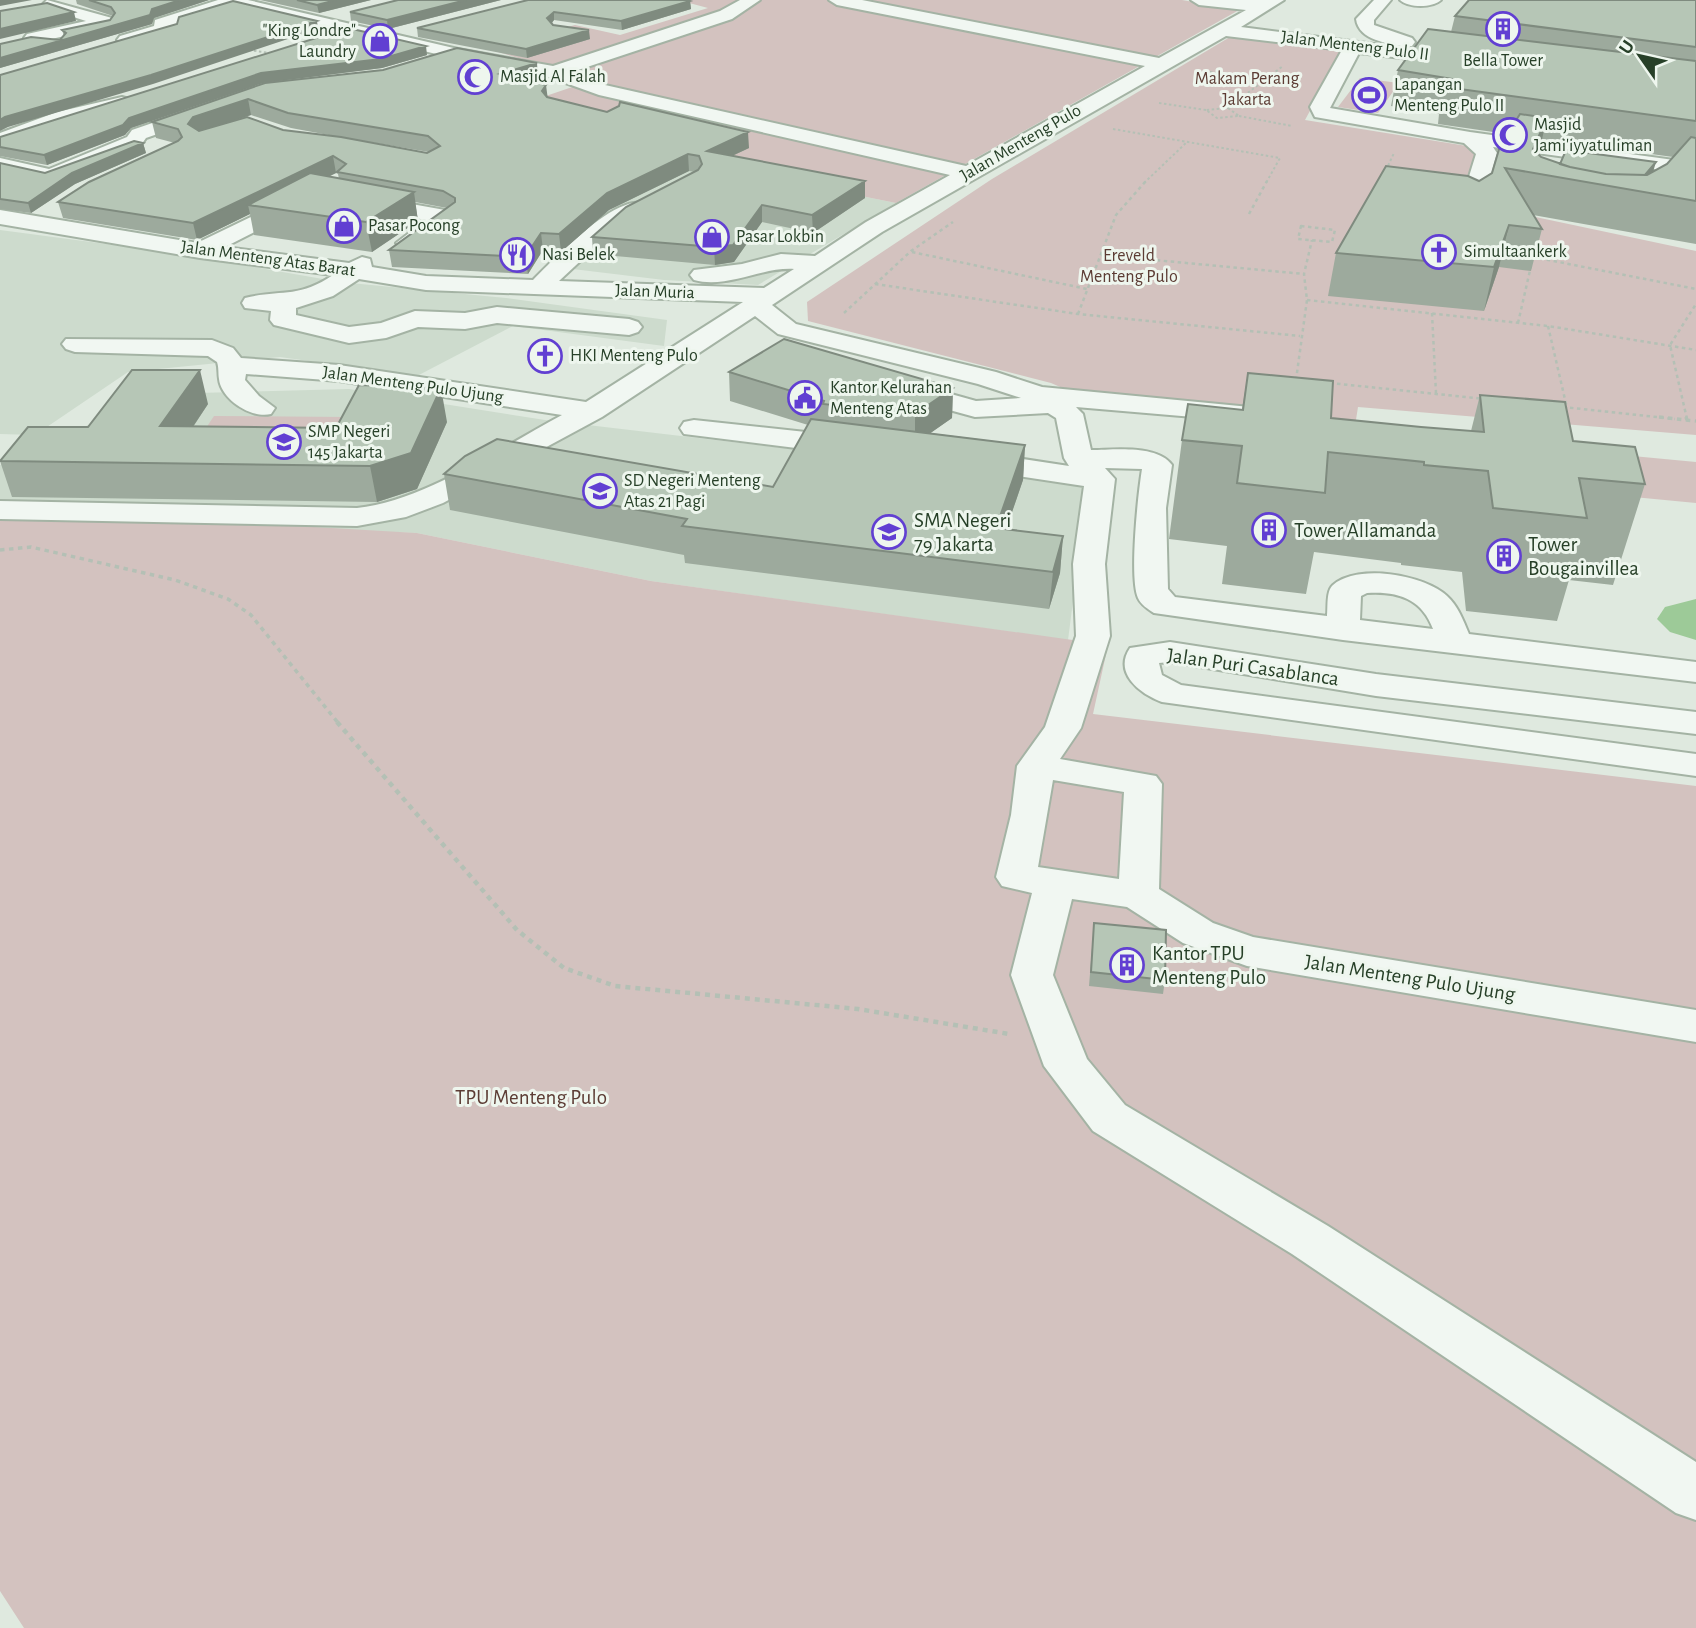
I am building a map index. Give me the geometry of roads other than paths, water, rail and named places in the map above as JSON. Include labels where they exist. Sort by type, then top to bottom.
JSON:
[{"type":"street","points":[[11,44],[37,33],[106,22],[45,5],[70,0]]},
{"type":"street","points":[[554,72],[726,15],[752,0]]},
{"type":"street","points":[[836,0],[1160,64]]},
{"type":"street","points":[[1199,0],[1269,4]]},
{"type":"street","name":"Jalan Menteng Pulo II","points":[[1222,30],[1476,57],[1374,33],[1366,27],[1365,19],[1383,0]]},
{"type":"street","points":[[1408,0],[1433,0]]},
{"type":"street","points":[[103,46],[172,26],[161,24],[231,1],[458,54],[554,72],[599,89],[967,173]]},
{"type":"street","name":"Jalan Menteng Pulo","points":[[764,300],[874,227],[1269,4]]},
{"type":"street","points":[[321,21],[360,11]]},
{"type":"street","points":[[309,41],[349,28]]},
{"type":"street","points":[[387,37],[421,29]]},
{"type":"street","points":[[37,33],[78,48]]},
{"type":"street","points":[[603,34],[648,40]]},
{"type":"street","points":[[1354,46],[1320,107],[1322,113],[1470,138],[1551,159],[1666,174],[1696,169]]},
{"type":"street","points":[[421,65],[458,54]]},
{"type":"street","points":[[569,100],[599,89]]},
{"type":"street","points":[[0,140],[64,116],[136,99]]},
{"type":"street","points":[[134,141],[139,134],[225,104]]},
{"type":"street","points":[[160,105],[196,114]]},
{"type":"street","points":[[1469,212],[1488,153],[1470,138]]},
{"type":"street","points":[[0,164],[49,175],[134,141],[163,146]]},
{"type":"street","points":[[209,252],[313,193]]},
{"type":"street","points":[[254,303],[284,304],[315,297],[360,272],[445,217],[340,198]]},
{"type":"street","points":[[538,289],[560,266],[618,217],[654,198]]},
{"type":"street","points":[[37,222],[65,204]]},
{"type":"street","name":"Jalan Menteng Atas Barat","points":[[0,218],[426,283],[538,289]]},
{"type":"street","points":[[560,266],[709,275],[781,261],[821,262]]},
{"type":"street","name":"Jalan Muria","points":[[538,289],[764,300]]},
{"type":"street","points":[[0,510],[295,517],[388,514],[432,497],[601,405],[764,300],[787,329],[793,352],[799,360]]},
{"type":"street","points":[[284,304],[283,320],[349,335],[386,330],[415,319],[465,321],[497,315],[629,327]]},
{"type":"street","points":[[787,329],[938,366],[1046,399]]},
{"type":"street","points":[[75,344],[212,348],[229,357],[233,372],[249,402],[261,408]]},
{"type":"street","points":[[908,391],[938,366]]},
{"type":"street","name":"Jalan Menteng Pulo Ujung","points":[[233,372],[339,373],[601,405]]},
{"type":"street","points":[[872,380],[975,409],[1046,399],[1291,418]]},
{"type":"street","name":"Jalan Menteng Pulo Ujung","points":[[1046,399],[1069,414],[1089,469],[1089,564],[1094,610],[1091,642],[1063,727],[1036,766],[1030,814],[1016,877],[1138,895],[1198,933],[1247,951],[1696,1026]]},
{"type":"street","points":[[694,428],[883,450]]},
{"type":"street","points":[[937,456],[1089,469],[1143,460],[1157,465],[1150,508],[1152,589],[1154,597],[1166,606],[1696,672]]},
{"type":"street","points":[[1380,725],[1376,685],[1345,591],[1356,584],[1393,585],[1427,595],[1439,607],[1440,641],[1432,691],[1434,733]]},
{"type":"street","name":"Jalan Puri Casablanca","points":[[1696,723],[1376,685],[1170,652],[1142,655],[1141,671],[1150,686],[1174,695],[1434,733],[1696,765]]},
{"type":"street","points":[[1036,766],[1143,784],[1138,895]]},
{"type":"street","points":[[1055,883],[1032,975],[1067,1066],[1109,1118],[1310,1240],[1696,1493]]},
{"type":"place","name":"Bella Tower","points":[[1503,29]]},
{"type":"place","name":"\"King Londre\" Laundry","points":[[380,41]]},
{"type":"place","name":"Masjid Al Falah","points":[[475,77]]},
{"type":"place","name":"Lapangan Menteng Pulo II","points":[[1369,95]]},
{"type":"place","name":"Masjid Jami'iyyatuliman","points":[[1510,135]]},
{"type":"place","name":"Pasar Pocong","points":[[344,226]]},
{"type":"place","name":"Pasar Lokbin","points":[[712,237]]},
{"type":"place","name":"Simultaankerk","points":[[1439,252]]},
{"type":"place","name":"Nasi Belek","points":[[517,255]]},
{"type":"place","name":"HKI Menteng Pulo","points":[[545,356]]},
{"type":"place","name":"Kantor Kelurahan Menteng Atas","points":[[805,398]]},
{"type":"place","name":"SMP Negeri 145 Jakarta","points":[[284,442]]},
{"type":"place","name":"SD Negeri Menteng Atas 21 Pagi","points":[[600,491]]},
{"type":"place","name":"Tower Allamanda","points":[[1269,530]]},
{"type":"place","name":"SMA Negeri 79 Jakarta","points":[[889,532]]},
{"type":"place","name":"Tower Bougainvillea","points":[[1504,556]]},
{"type":"place","name":"Kantor TPU Menteng Pulo","points":[[1127,965]]},
{"type":"park label","name":"Makam Perang Jakarta","points":[[1247,89]]},
{"type":"park label","name":"Ereveld Menteng Pulo","points":[[1129,266]]},
{"type":"park label","name":"TPU Menteng Pulo","points":[[531,1097]]}]
